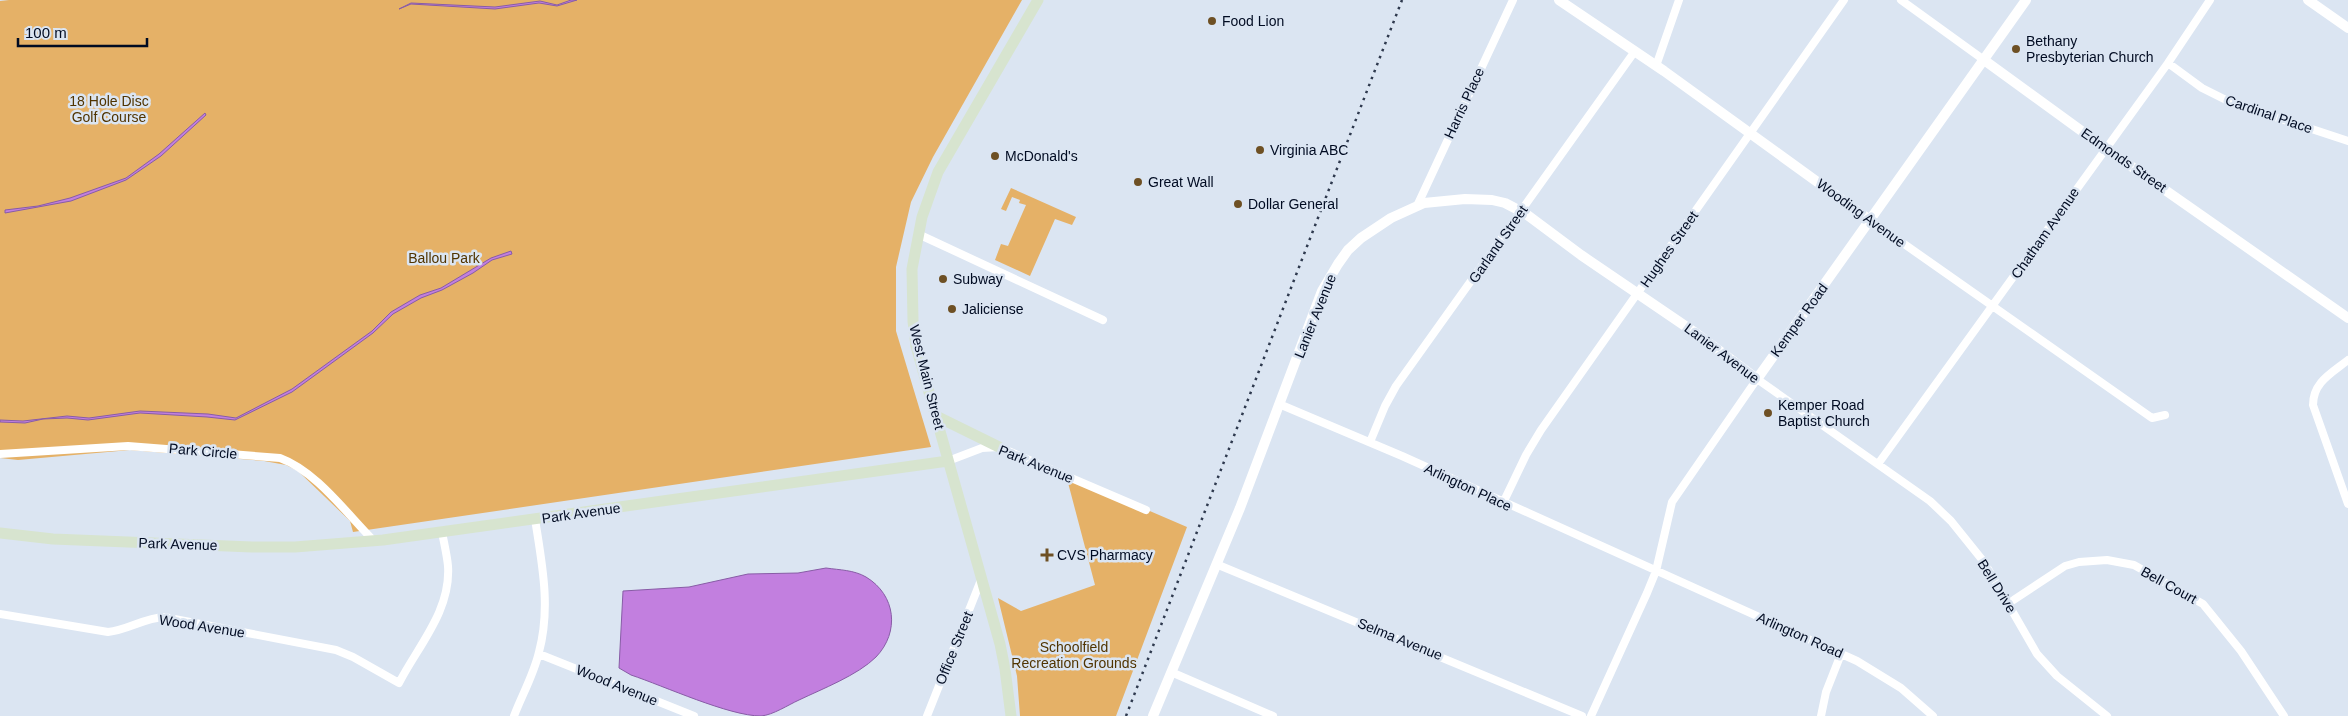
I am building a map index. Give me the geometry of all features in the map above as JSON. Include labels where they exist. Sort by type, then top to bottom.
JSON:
[{"type":"main road","name":"West Main Street","points":[[1011,716],[1004,660],[916,346],[913,321],[912,269],[918,234],[929,194],[944,160],[1038,0]]},
{"type":"main road","points":[[936,416],[999,447]]},
{"type":"main road","name":"Park Avenue","points":[[0,533],[54,539],[252,547],[295,547],[374,541],[948,461]]},
{"type":"street","name":"Harris Place","points":[[1417,206],[1513,0]]},
{"type":"street","name":"Wooding Avenue","points":[[1559,0],[1635,51],[1870,220],[2152,418],[2165,415]]},
{"type":"street","points":[[1656,66],[1679,0]]},
{"type":"street","name":"Hughes Street","points":[[1503,503],[1540,430],[1639,293],[1844,0]]},
{"type":"street","name":"Edmonds Street","points":[[1901,0],[2105,148],[2348,318]]},
{"type":"street","name":"Kemper Road","points":[[1592,716],[1656,571],[1667,516],[1676,493],[2026,0]]},
{"type":"street","name":"Chatham Avenue","points":[[1878,464],[2168,63],[2210,0]]},
{"type":"street","points":[[2308,0],[2348,28]]},
{"type":"street","name":"Garland Street","points":[[1370,442],[1385,406],[1396,386],[1635,51]]},
{"type":"street","name":"Cardinal Place","points":[[2168,63],[2202,88],[2230,102],[2348,141]]},
{"type":"street","name":"Lanier Avenue","points":[[1153,716],[1216,564],[1322,291],[1348,250],[1373,228],[1424,203],[1476,198],[1505,203],[1521,211],[1580,255],[1639,293],[1756,379],[1878,464]]},
{"type":"street","points":[[918,234],[1103,320]]},
{"type":"street","points":[[2348,360],[2319,383],[2313,396],[2313,405],[2348,504]]},
{"type":"street","name":"Arlington Place","points":[[1279,404],[1370,442],[1656,571]]},
{"type":"street","name":"Park Circle","points":[[0,454],[128,446],[280,458],[310,475],[374,541]]},
{"type":"street","name":"Park Avenue","points":[[948,461],[982,448],[999,447],[1146,510]]},
{"type":"street","name":"Bell Drive","points":[[1878,464],[1930,502],[1951,521],[1984,562],[2009,602],[2037,654],[2057,676],[2107,716]]},
{"type":"street","points":[[514,716],[539,654],[546,594],[535,519]]},
{"type":"street","name":"Wood Avenue","points":[[0,614],[108,632],[117,631],[147,619],[164,617],[336,650],[399,682],[425,640],[444,601],[448,565],[442,532]]},
{"type":"street","name":"Bell Court","points":[[2009,602],[2065,566],[2079,562],[2106,560],[2134,565],[2195,598],[2207,608],[2241,651],[2284,716]]},
{"type":"street","name":"Selma Avenue","points":[[1216,564],[1582,716]]},
{"type":"street","name":"Arlington Road","points":[[1656,571],[1878,672],[1901,688],[1933,716]]},
{"type":"street","name":"Office Street","points":[[927,716],[981,580]]},
{"type":"street","name":"Wood Avenue","points":[[539,654],[694,716]]},
{"type":"street","points":[[1821,716],[1826,692],[1841,654]]},
{"type":"street","points":[[1171,672],[1274,716]]},
{"type":"green space","name":"Ballou Park","points":[[1022,0],[933,157],[911,202],[896,267],[896,331],[931,447],[353,532],[350,521],[298,471],[286,465],[264,461],[130,450],[18,460],[0,458],[0,1]]},
{"type":"green space","points":[[1011,188],[1076,217],[1072,225],[1055,219],[1030,276],[995,260],[1001,244],[1008,246],[1026,205],[1019,203],[1020,200],[1012,197],[1006,211],[1001,209]]},
{"type":"green space","name":"Schoolfield Recreation Grounds","points":[[1066,475],[1187,527],[1116,716],[1020,716],[1017,676],[998,598],[1021,611],[1095,585]]},
{"type":"shaded area","points":[[577,0],[557,6],[539,3],[495,9],[411,4],[399,9],[411,3],[495,7],[540,1],[557,5]]},
{"type":"shaded area","points":[[205,113],[206,115],[161,156],[126,180],[71,201],[5,213],[5,210],[38,206],[70,198],[126,178],[159,154]]},
{"type":"shaded area","points":[[511,251],[512,254],[492,260],[442,290],[421,298],[393,314],[373,333],[292,392],[235,420],[140,413],[88,420],[67,418],[43,419],[25,423],[0,422],[0,420],[23,421],[67,416],[89,418],[140,411],[208,414],[236,418],[292,389],[372,331],[391,312],[420,295],[441,288],[491,258]]},
{"type":"shaded area","points":[[826,568],[852,572],[866,577],[884,594],[889,604],[891,625],[884,647],[868,664],[850,676],[775,712],[761,716],[748,715],[696,700],[631,675],[619,668],[623,591],[689,587],[748,574],[798,573]]},
{"type":"railway","points":[[1126,716],[1402,0]]},
{"type":"place","name":"Food Lion","points":[[1212,21]]},
{"type":"place","name":"Bethany Presbyterian Church","points":[[2016,49]]},
{"type":"place","name":"Virginia ABC","points":[[1260,150]]},
{"type":"place","name":"McDonald's","points":[[995,156]]},
{"type":"place","name":"Great Wall","points":[[1138,182]]},
{"type":"place","name":"Dollar General","points":[[1238,204]]},
{"type":"place","name":"Subway","points":[[943,279]]},
{"type":"place","name":"Jaliciense","points":[[952,309]]},
{"type":"place","name":"Kemper Road Baptist Church","points":[[1768,413]]},
{"type":"place","name":"CVS Pharmacy","points":[[1047,555]]},
{"type":"park label","name":"18 Hole Disc Golf Course","points":[[109,109]]}]
